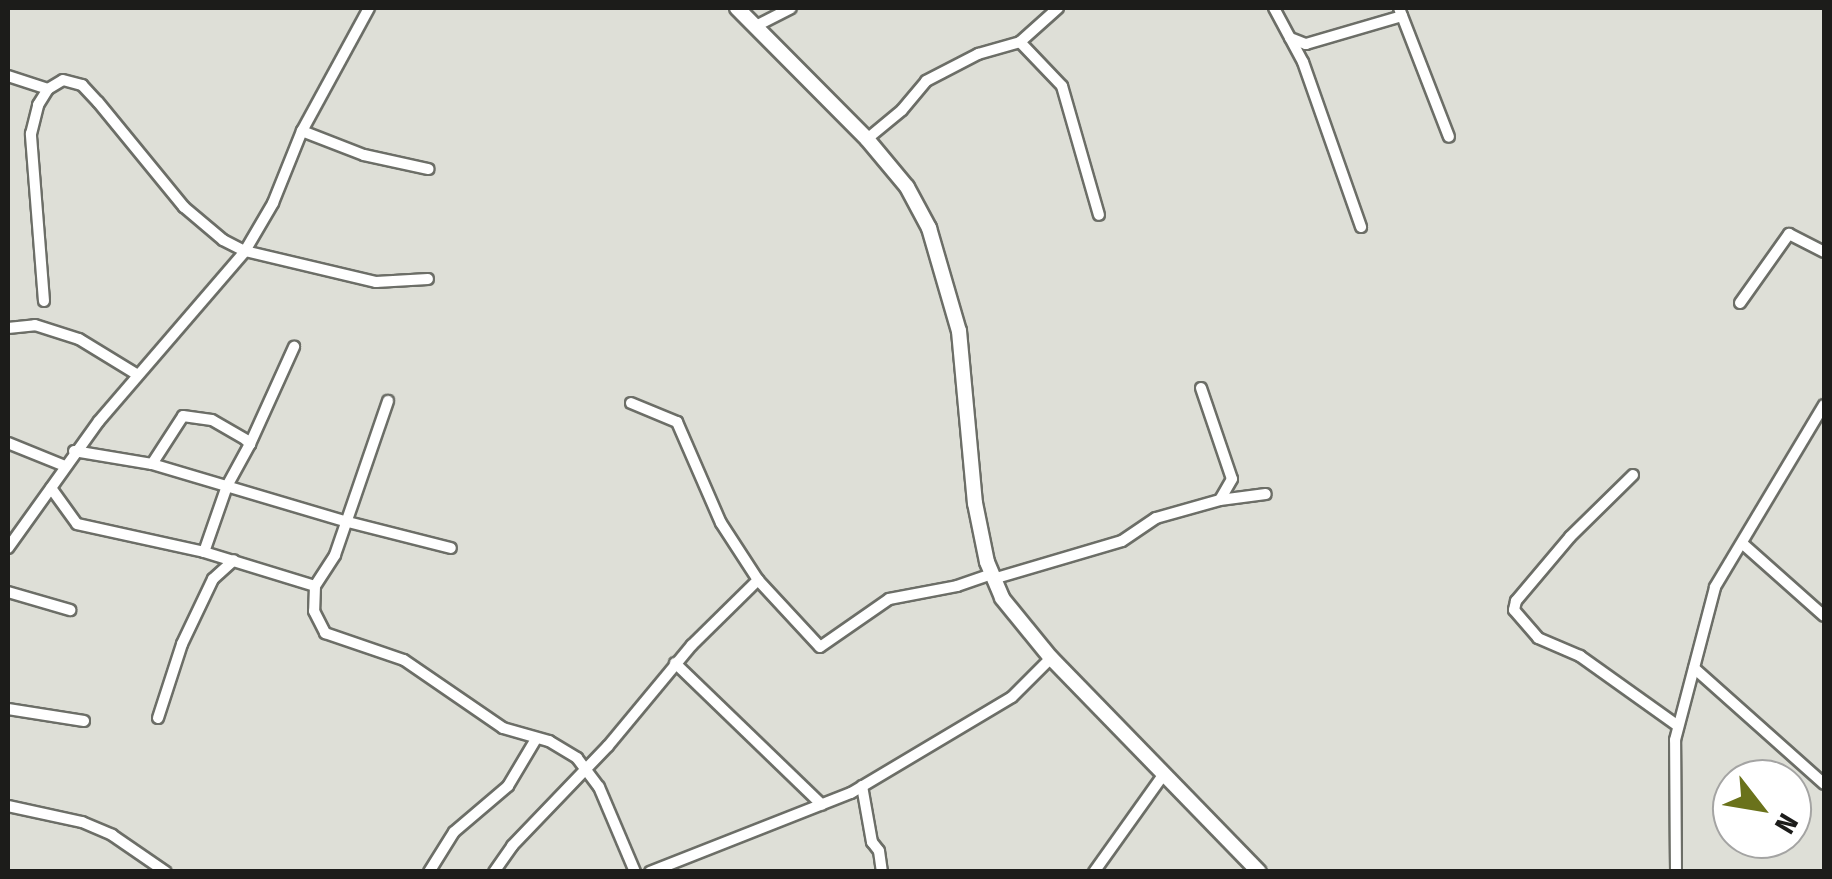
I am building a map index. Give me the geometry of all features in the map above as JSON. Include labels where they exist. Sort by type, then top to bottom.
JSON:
[{"type":"main road","points":[[737,8],[867,138],[918,204],[940,254],[959,331],[975,503],[992,577],[1012,612],[1051,658],[1259,872]]},
{"type":"street","points":[[8,548],[74,451],[245,251],[273,203],[302,131],[369,8]]},
{"type":"street","points":[[756,26],[791,8]]},
{"type":"street","points":[[867,138],[902,110],[926,81],[978,54],[1020,42],[1058,8]]},
{"type":"street","points":[[1274,8],[1303,62],[1361,227]]},
{"type":"street","points":[[1290,38],[1306,44],[1400,12],[1449,137]]},
{"type":"street","points":[[1020,42],[1062,86],[1099,215]]},
{"type":"street","points":[[8,76],[48,89]]},
{"type":"street","points":[[44,301],[31,134],[38,105],[48,89],[62,80],[82,86],[184,206],[223,240],[245,251],[376,282],[428,279]]},
{"type":"street","points":[[302,131],[364,154],[428,169]]},
{"type":"street","points":[[1740,302],[1789,234],[1824,252]]},
{"type":"street","points":[[8,328],[35,325],[79,339],[138,375]]},
{"type":"street","points":[[204,552],[227,486],[294,346]]},
{"type":"street","points":[[1201,388],[1232,479],[1220,500]]},
{"type":"street","points":[[388,401],[348,522],[326,573],[316,586],[314,611],[325,632],[404,660],[502,728],[550,742],[588,768],[635,872]]},
{"type":"street","points":[[631,404],[678,422],[721,523],[758,580],[820,647],[889,599],[957,586],[1122,541],[1156,518],[1220,500],[1266,494]]},
{"type":"street","points":[[1676,872],[1674,767],[1678,726],[1715,587],[1820,425],[1824,405]]},
{"type":"street","points":[[152,464],[183,416],[212,420],[250,444]]},
{"type":"street","points":[[8,443],[65,466]]},
{"type":"street","points":[[74,451],[152,464],[451,548]]},
{"type":"street","points":[[1632,475],[1570,537],[1516,601],[1514,610],[1538,638],[1580,656],[1678,726]]},
{"type":"street","points":[[51,488],[68,518],[77,524],[204,552],[316,586]]},
{"type":"street","points":[[1744,544],[1824,616]]},
{"type":"street","points":[[158,718],[182,644],[213,579],[234,560]]},
{"type":"street","points":[[494,872],[512,846],[588,768],[675,664],[758,580]]},
{"type":"street","points":[[8,592],[70,610]]},
{"type":"street","points":[[650,872],[862,786],[1012,697],[1051,658]]},
{"type":"street","points":[[675,664],[822,804]]},
{"type":"street","points":[[1694,668],[1824,784]]},
{"type":"street","points":[[8,709],[84,721]]},
{"type":"street","points":[[431,871],[454,832],[508,786],[536,739]]},
{"type":"street","points":[[1094,872],[1164,774]]},
{"type":"street","points":[[862,786],[882,872]]},
{"type":"street","points":[[8,806],[82,822],[112,835],[166,872]]}]
